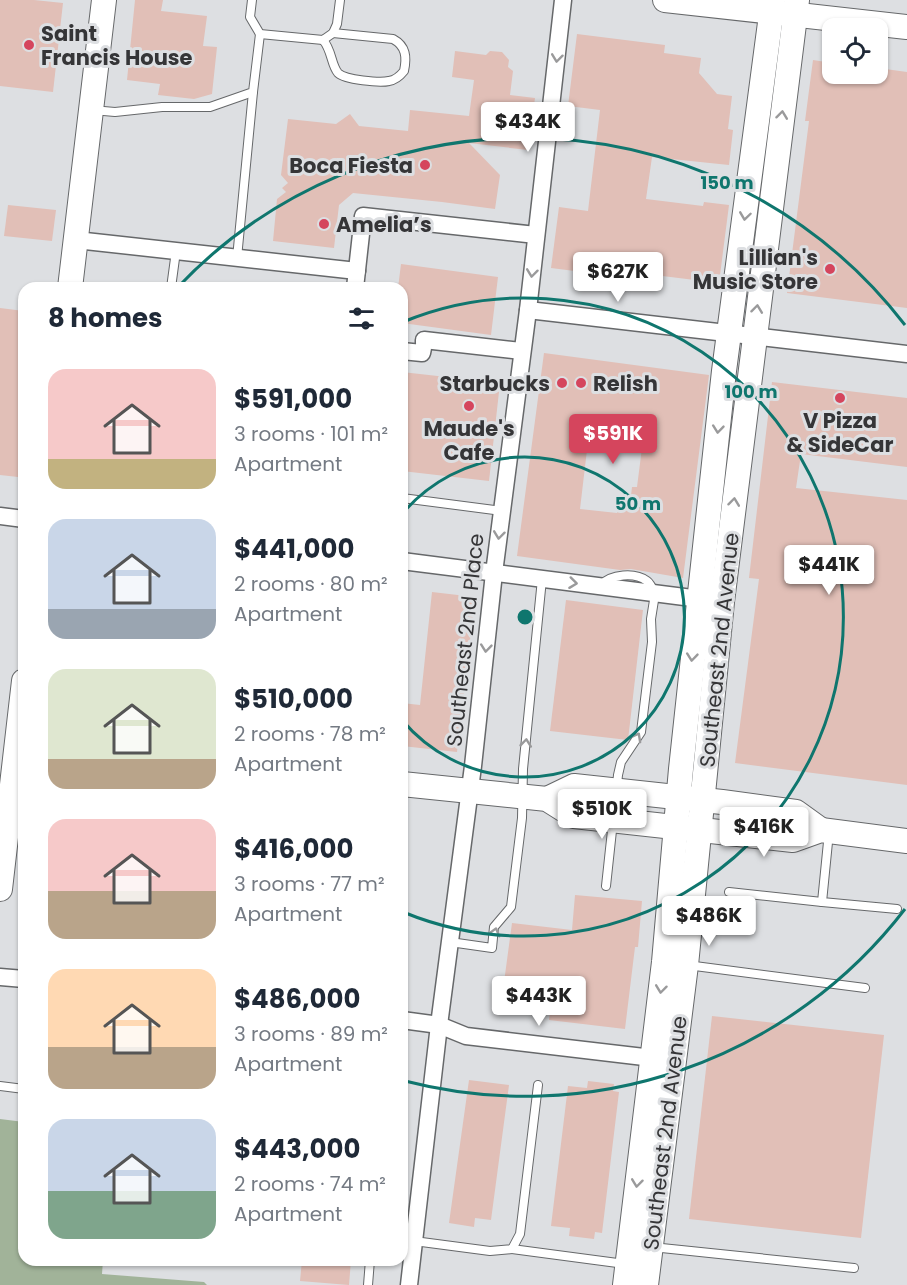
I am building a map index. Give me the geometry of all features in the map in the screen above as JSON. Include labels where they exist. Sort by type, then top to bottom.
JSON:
[{"type":"street","points":[[71,282],[104,0]]},
{"type":"street","name":"Southeast 2nd Place","points":[[409,1285],[470,791],[494,573],[528,310],[563,0]]},
{"type":"street","points":[[664,0],[784,7],[907,27]]},
{"type":"street","points":[[408,562],[710,601],[729,333],[784,7]]},
{"type":"street","name":"Southeast 2nd Avenue","points":[[675,963],[675,827],[678,798],[754,336],[784,7]]},
{"type":"street","points":[[76,240],[296,264],[356,280],[363,216],[536,235]]},
{"type":"street","points":[[528,310],[907,354]]},
{"type":"street","points":[[408,352],[423,353],[424,340],[522,351]]},
{"type":"street","points":[[0,516],[18,518]]},
{"type":"street","name":"Southeast 2nd Avenue","points":[[638,1266],[675,963],[701,829],[704,800],[710,601]]},
{"type":"street","points":[[0,889],[18,718]]},
{"type":"street","points":[[408,785],[547,799],[574,816],[793,840],[825,831],[907,841]]},
{"type":"street","points":[[547,799],[574,786],[704,800],[796,813],[825,831]]},
{"type":"street","points":[[0,977],[18,978]]},
{"type":"street","points":[[408,1021],[440,1025],[466,1036],[663,1059]]},
{"type":"lane","points":[[237,258],[260,34],[250,17],[252,0]]},
{"type":"lane","points":[[323,40],[333,33],[337,24],[340,0]]},
{"type":"lane","points":[[260,34],[323,40],[330,47],[338,73],[346,78],[389,82],[398,78],[404,71],[405,51],[401,43],[393,39],[333,33]]},
{"type":"lane","points":[[92,110],[115,112],[162,107],[210,107],[253,92]]},
{"type":"lane","points":[[172,282],[176,251]]},
{"type":"lane","points":[[408,499],[502,511]]},
{"type":"lane","points":[[450,942],[492,948],[494,927],[511,907],[542,579]]},
{"type":"lane","points":[[606,886],[621,762],[641,732],[643,722],[655,594]]},
{"type":"lane","points":[[822,902],[825,831]]},
{"type":"lane","points":[[729,892],[897,909]]},
{"type":"lane","points":[[675,963],[865,988]]},
{"type":"lane","points":[[512,1249],[520,1234],[538,1085]]},
{"type":"lane","points":[[0,1086],[18,1088]]},
{"type":"lane","points":[[414,1240],[490,1251],[512,1249],[638,1266],[854,1268]]},
{"type":"lane","points":[[368,1285],[370,1266]]},
{"type":"green space","points":[[0,1119],[18,1121],[18,1266],[103,1266],[102,1274],[204,1282],[207,1285],[0,1285]]},
{"type":"building","name":"Saint Francis House","points":[[0,0],[63,3],[53,92],[0,86]]},
{"type":"building","points":[[135,0],[163,0],[161,11],[207,16],[203,46],[217,47],[212,94],[194,99],[158,95],[160,84],[127,80]]},
{"type":"building","points":[[577,34],[665,45],[664,53],[701,58],[699,73],[717,94],[732,96],[728,129],[733,130],[729,165],[652,157],[646,199],[703,206],[704,202],[729,205],[719,283],[630,272],[630,278],[551,268],[559,207],[588,211],[600,110],[568,106]]},
{"type":"building","points":[[455,51],[486,55],[490,51],[502,52],[509,60],[508,67],[513,71],[510,95],[535,98],[528,150],[469,143],[500,175],[495,209],[353,193],[339,205],[334,248],[273,241],[277,199],[286,192],[282,188],[288,183],[281,175],[288,119],[336,124],[350,114],[359,126],[408,131],[410,110],[469,116],[474,80],[452,77]]},
{"type":"building","points":[[813,60],[822,61],[822,84],[888,84],[888,69],[907,72],[907,308],[787,293],[809,121],[805,121]]},
{"type":"building","points":[[8,205],[56,210],[52,241],[4,236]]},
{"type":"building","points":[[401,264],[498,277],[491,335],[408,324],[408,282],[399,282]]},
{"type":"building","points":[[0,308],[18,310],[18,477],[0,475]]},
{"type":"building","points":[[544,353],[709,375],[683,578],[631,569],[620,570],[517,556]],"holes":[[[589,433],[643,440],[637,487],[632,487],[630,504],[618,502],[617,513],[580,509]]]},
{"type":"building","points":[[408,373],[500,383],[489,481],[408,472]]},
{"type":"building","points":[[772,382],[907,398],[907,467],[801,454],[796,488],[907,500],[907,785],[735,763],[759,579],[749,578]]},
{"type":"building","points":[[432,592],[475,597],[457,752],[408,747],[408,704],[420,705]]},
{"type":"building","points":[[566,600],[643,610],[628,740],[550,731]]},
{"type":"building","points":[[575,895],[642,901],[638,947],[635,947],[625,1029],[549,1020],[551,1003],[502,997],[512,923],[572,930]]},
{"type":"building","points":[[712,1016],[884,1035],[861,1238],[689,1219]]},
{"type":"building","points":[[469,1080],[509,1085],[491,1220],[475,1218],[474,1227],[449,1223]]},
{"type":"building","points":[[588,1081],[614,1084],[613,1091],[619,1092],[602,1233],[595,1232],[594,1239],[569,1236],[570,1228],[551,1226],[568,1086],[587,1088]]},
{"type":"building","points":[[301,1266],[351,1266],[349,1285],[300,1281]]},
{"type":"place","name":"Saint Francis House","points":[[29,45]]},
{"type":"place","name":"Boca Fiesta","points":[[425,165]]},
{"type":"place","name":"Amelia’s","points":[[324,224]]},
{"type":"place","name":"Lillian's Music Store","points":[[830,269]]},
{"type":"place","name":"Starbucks","points":[[562,383]]},
{"type":"place","name":"Relish","points":[[581,383]]},
{"type":"place","name":"V Pizza & SideCar","points":[[840,398]]},
{"type":"place","name":"Maude's Cafe","points":[[469,406]]}]
